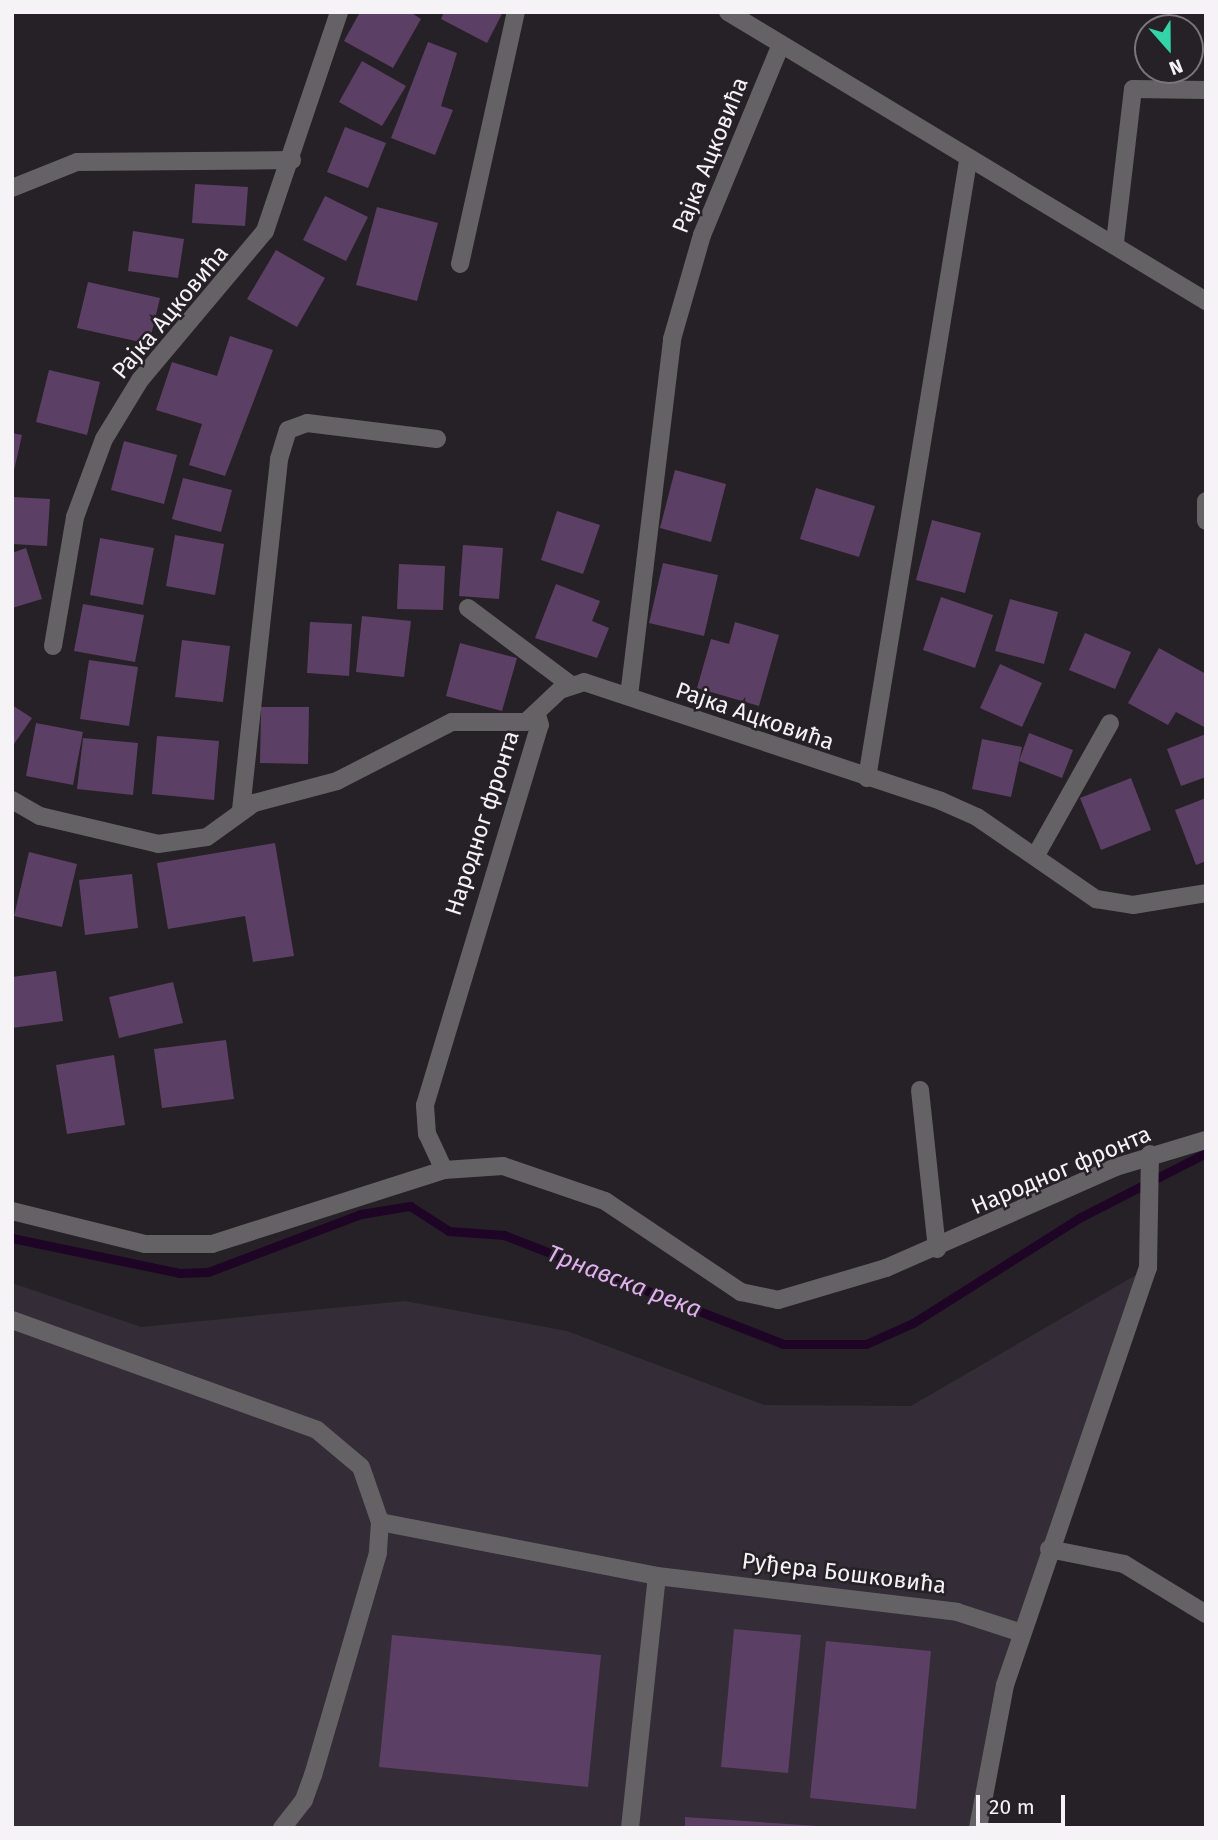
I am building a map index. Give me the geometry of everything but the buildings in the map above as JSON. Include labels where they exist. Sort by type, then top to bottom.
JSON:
[{"type":"street","name":"Рајка Ацковића","points":[[53,646],[75,517],[104,439],[165,348],[255,250],[292,160],[339,12]]},
{"type":"street","points":[[460,264],[516,12]]},
{"type":"street","points":[[728,12],[780,47],[968,161],[1115,242],[1206,301]]},
{"type":"street","name":"Рајка Ацковића","points":[[629,696],[672,339],[702,235],[780,47]]},
{"type":"street","points":[[1115,242],[1133,89],[1206,90]]},
{"type":"street","points":[[12,188],[77,162],[292,160]]},
{"type":"street","points":[[867,778],[968,161]]},
{"type":"street","points":[[241,810],[279,459],[288,430],[307,423],[436,439]]},
{"type":"street","points":[[1206,502],[1206,522]]},
{"type":"street","points":[[468,608],[571,685],[537,715]]},
{"type":"street","name":"Рајка Ацковића","points":[[571,685],[584,682],[629,696],[977,817],[1036,855],[1096,900],[1113,904],[1206,893]]},
{"type":"street","name":"Народног фронта","points":[[12,800],[40,816],[158,844],[207,837],[241,810],[337,781],[452,722],[515,723],[537,715],[540,725],[527,750],[425,1105],[427,1134],[444,1170]]},
{"type":"street","points":[[1036,855],[1110,723]]},
{"type":"street","points":[[920,1090],[937,1249]]},
{"type":"street","name":"Народног фронта","points":[[12,1211],[145,1244],[212,1244],[444,1170],[503,1166],[567,1185],[605,1201],[757,1299],[834,1287],[937,1249],[1206,1140]]},
{"type":"street","points":[[978,1828],[994,1730],[1022,1633],[1152,1248],[1151,1162]]},
{"type":"street","points":[[12,1320],[337,1441],[361,1467],[380,1521],[378,1553],[317,1763],[304,1800],[282,1828]]},
{"type":"street","name":"Руђера Бошковића","points":[[380,1521],[657,1576],[957,1612],[1022,1633]]},
{"type":"street","points":[[1049,1549],[1124,1564],[1206,1614]]},
{"type":"street","points":[[630,1828],[657,1576]]},
{"type":"shaded area","points":[[1148,1268],[1035,1596],[978,1828],[12,1828],[12,1283],[141,1327],[405,1301],[567,1331],[764,1405],[911,1406]]},
{"type":"waterway","name":"Трнавска река","points":[[12,1238],[179,1273],[208,1272],[361,1214],[410,1206],[449,1231],[504,1235],[783,1344],[866,1344],[913,1323],[1079,1218],[1206,1153]]}]
